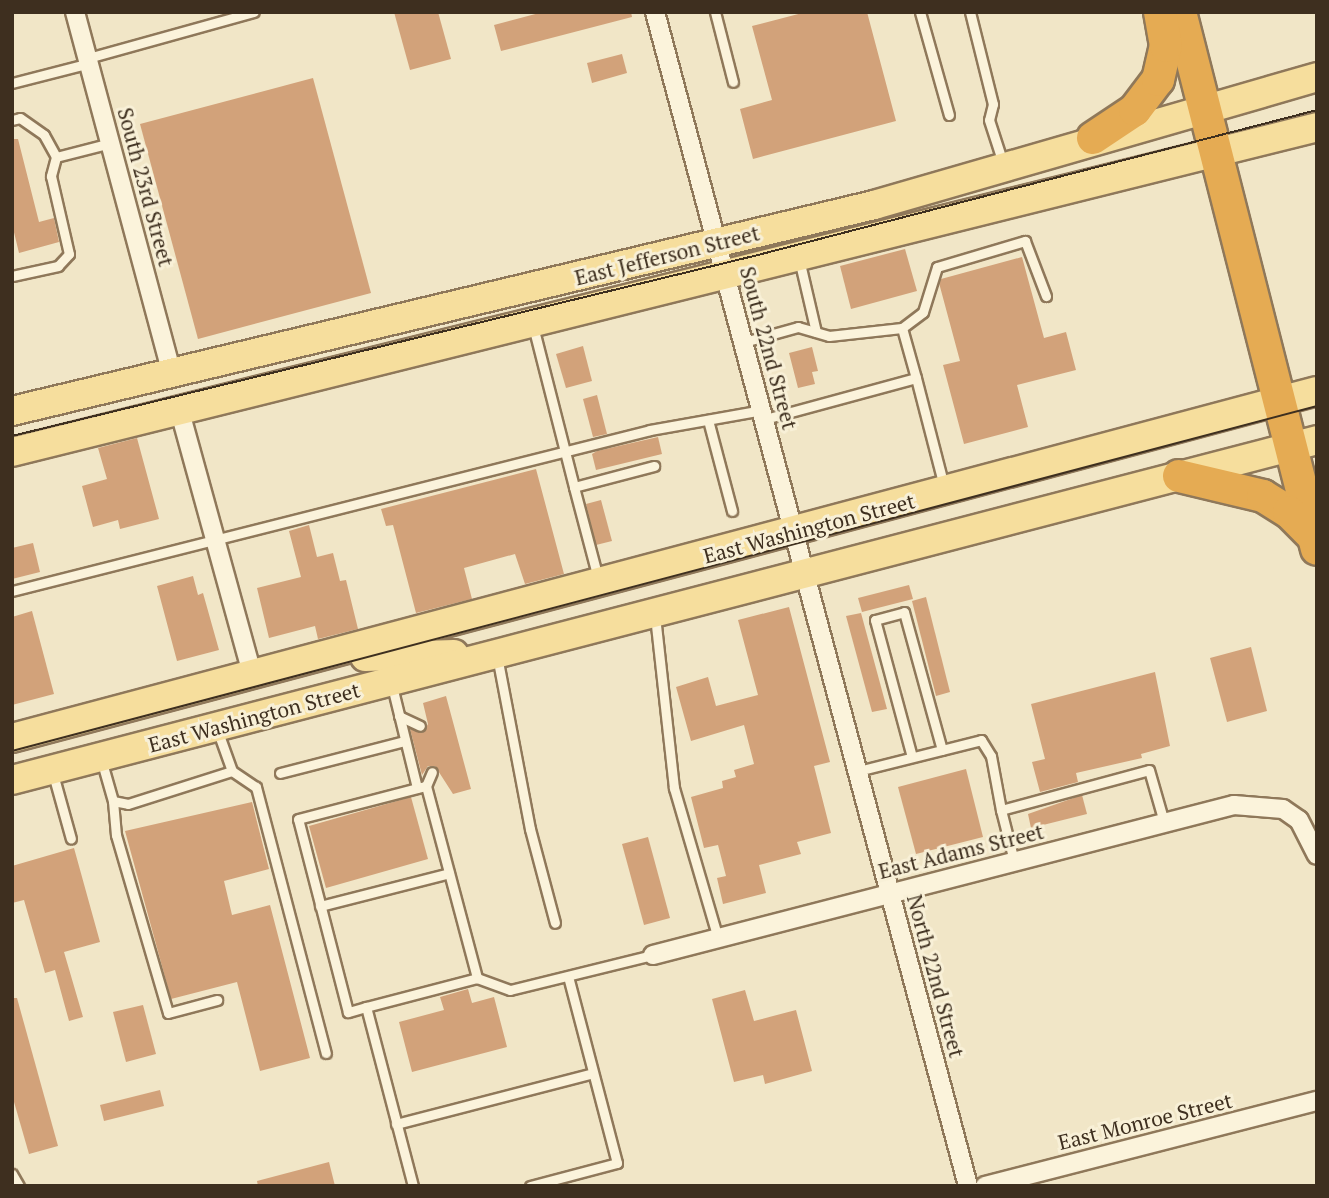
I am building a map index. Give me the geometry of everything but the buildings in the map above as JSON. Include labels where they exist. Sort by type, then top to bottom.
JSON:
[{"type":"highway","points":[[1093,138],[1135,110],[1158,80],[1166,46],[1160,12]]},
{"type":"highway","points":[[1180,12],[1277,401],[1303,444],[1314,542]]},
{"type":"highway","points":[[1179,476],[1263,496],[1289,512],[1314,542]]},
{"type":"main road","name":"East Jefferson Street","points":[[12,411],[874,205],[1093,138],[1317,77]]},
{"type":"main road","name":"East Jefferson Street","points":[[12,452],[799,259],[1216,155],[1317,127]]},
{"type":"main road","name":"East Washington Street","points":[[12,738],[1317,391]]},
{"type":"main road","name":"East Jefferson Street","points":[[12,437],[93,433]]},
{"type":"main road","name":"East Washington Street","points":[[12,780],[1303,444]]},
{"type":"main road","name":"East Washington Street","points":[[300,662],[496,654]]},
{"type":"street","name":"South 23rd Street","points":[[75,12],[172,374]]},
{"type":"street","name":"South 22nd Street","points":[[656,12],[806,574]]},
{"type":"street","points":[[180,412],[252,674]]},
{"type":"street","name":"North 22nd Street","points":[[806,574],[968,1186]]},
{"type":"street","name":"East Adams Street","points":[[653,955],[1234,805],[1283,809],[1299,820],[1317,855]]},
{"type":"street","name":"East Monroe Street","points":[[985,1186],[1317,1101]]},
{"type":"lane","points":[[12,83],[254,12]]},
{"type":"lane","points":[[715,12],[733,82]]},
{"type":"lane","points":[[920,12],[949,115]]},
{"type":"lane","points":[[970,12],[993,104],[989,120],[1004,166]]},
{"type":"lane","points":[[12,120],[20,118],[44,135],[56,156],[51,176],[69,254],[58,266],[12,276]]},
{"type":"lane","points":[[56,156],[111,143]]},
{"type":"lane","points":[[744,342],[798,327],[829,336],[902,328],[923,312],[937,267],[1025,241],[1046,296]]},
{"type":"lane","points":[[799,259],[817,332]]},
{"type":"lane","points":[[533,325],[600,583]]},
{"type":"lane","points":[[902,328],[945,491]]},
{"type":"lane","points":[[12,591],[564,452],[708,420],[764,415],[916,378]]},
{"type":"lane","points":[[708,420],[732,511]]},
{"type":"lane","points":[[574,487],[654,466]]},
{"type":"lane","points":[[912,757],[875,620],[904,612],[942,750]]},
{"type":"lane","points":[[655,614],[674,788],[718,937]]},
{"type":"lane","points":[[496,654],[530,829],[555,923]]},
{"type":"lane","points":[[390,681],[405,741],[449,873],[477,978]]},
{"type":"lane","points":[[399,716],[420,726]]},
{"type":"lane","points":[[216,727],[232,771],[256,787],[326,1053]]},
{"type":"lane","points":[[858,771],[981,740],[991,756],[1014,861]]},
{"type":"lane","points":[[281,773],[405,741]]},
{"type":"lane","points":[[101,757],[113,801],[116,835],[168,1013],[217,1000]]},
{"type":"lane","points":[[51,769],[71,839]]},
{"type":"lane","points":[[113,801],[128,804],[232,771]]},
{"type":"lane","points":[[1001,810],[1149,771],[1164,822]]},
{"type":"lane","points":[[432,772],[421,787],[298,819],[348,1012],[477,978],[510,990],[653,955]]},
{"type":"lane","points":[[320,906],[449,873]]},
{"type":"lane","points":[[530,1186],[617,1163],[568,976]]},
{"type":"lane","points":[[366,1007],[413,1186]]},
{"type":"lane","points":[[396,1124],[593,1073]]},
{"type":"lane","points":[[12,1174],[19,1186]]},
{"type":"tram line","points":[[12,436],[754,256],[1317,110]]},
{"type":"tram line","points":[[12,751],[1317,406]]}]
